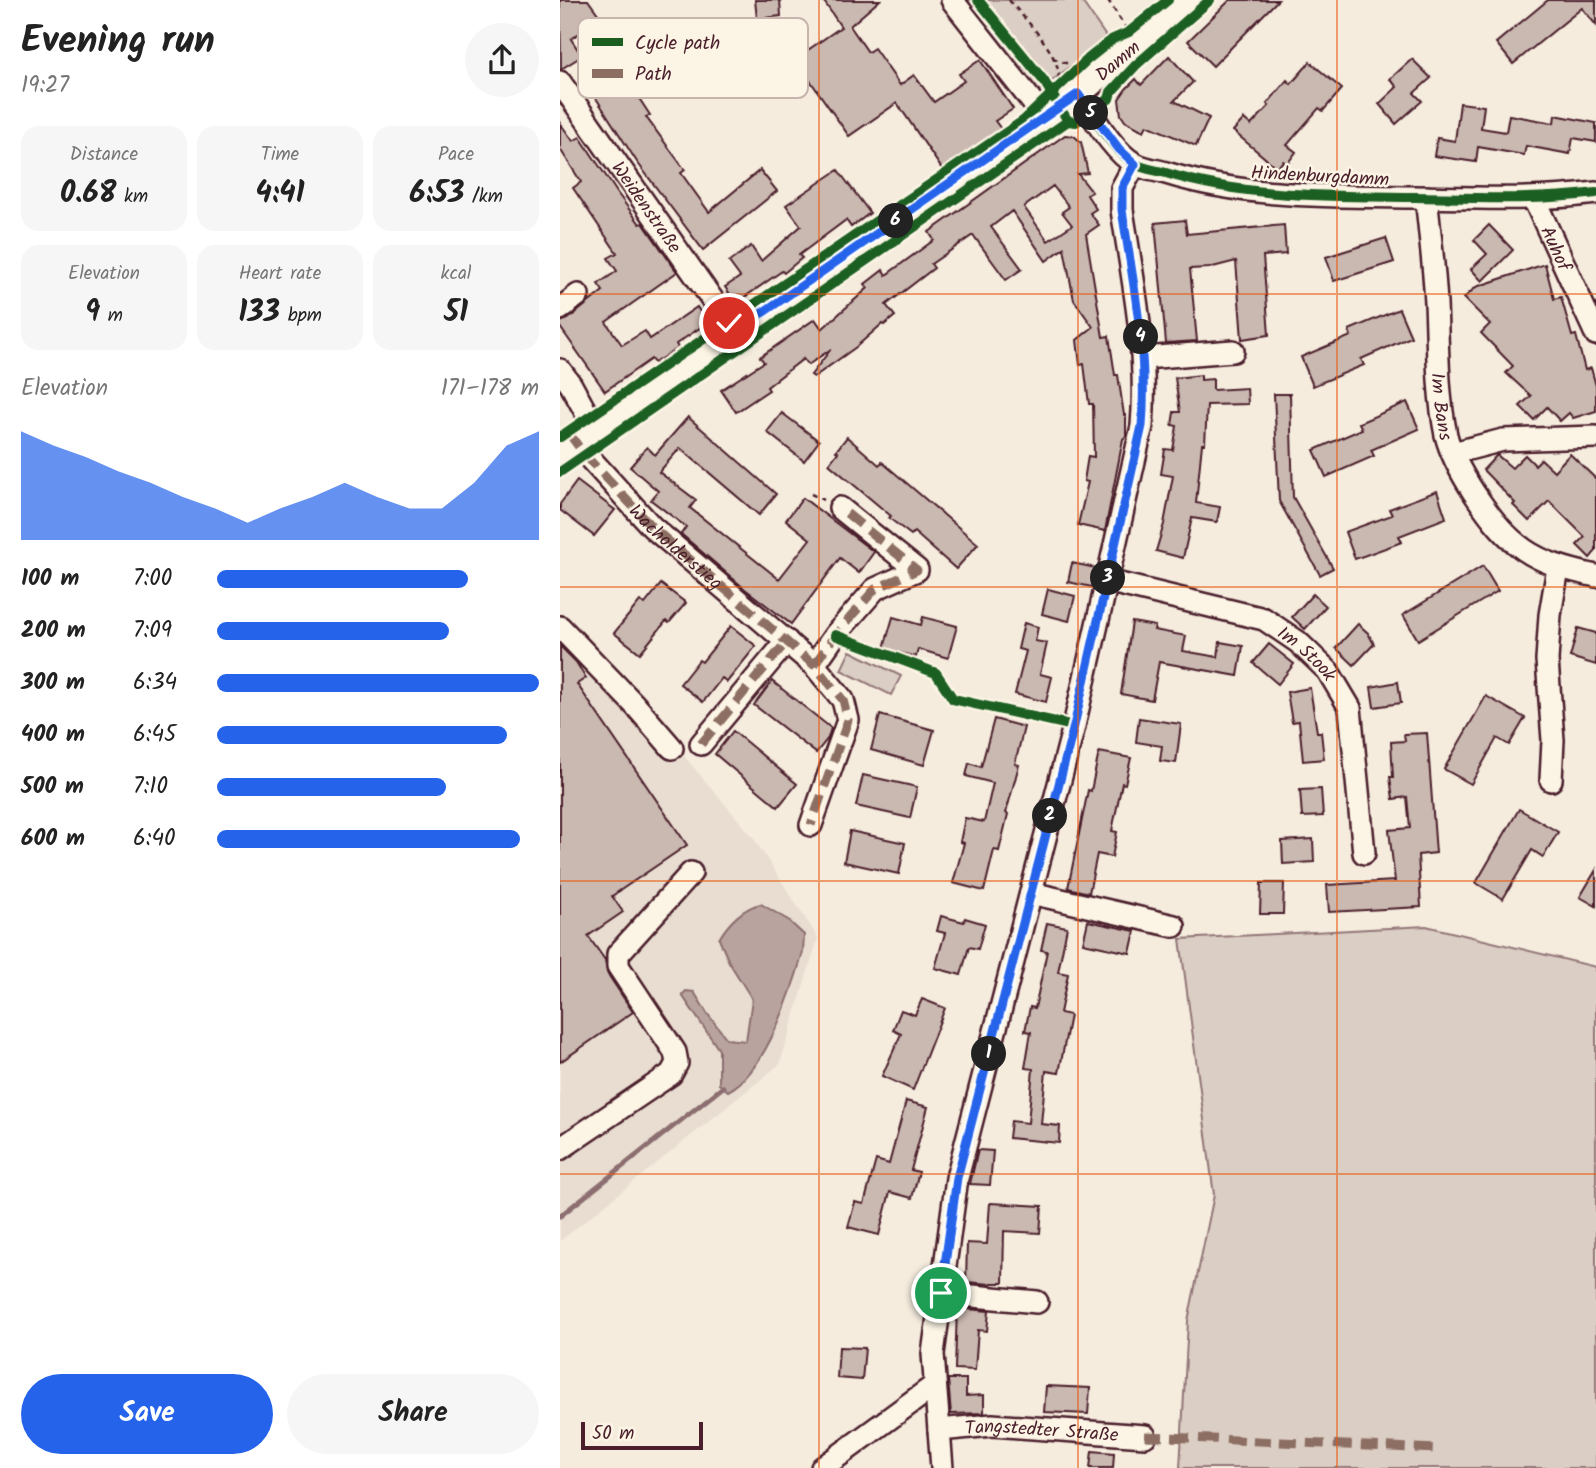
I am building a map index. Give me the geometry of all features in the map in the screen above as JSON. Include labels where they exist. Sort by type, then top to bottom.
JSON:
[{"type":"main road","name":"Damm","points":[[577,441],[1045,118],[1068,91],[1189,0]]},
{"type":"street","points":[[952,0],[1045,118]]},
{"type":"street","name":"Weidenstraße","points":[[560,82],[735,332]]},
{"type":"street","points":[[1068,91],[1135,164]]},
{"type":"street","name":"Hindenburgdamm","points":[[1135,164],[1219,186],[1302,195],[1534,199],[1596,193]]},
{"type":"street","name":"Tangstedter Straße","points":[[942,1468],[933,1354],[957,1178],[1074,726],[1142,426],[1145,391],[1143,358],[1122,210],[1122,188],[1135,164]]},
{"type":"street","name":"Im Bans","points":[[1426,197],[1435,290],[1440,401],[1447,439],[1453,453],[1466,481],[1508,538],[1530,555],[1558,568],[1596,576]]},
{"type":"street","name":"Auhof","points":[[1534,199],[1596,334]]},
{"type":"street","points":[[560,309],[578,295]]},
{"type":"street","points":[[1143,358],[1233,351]]},
{"type":"street","name":"Wacholderstieg","points":[[560,370],[571,385],[577,441],[652,527],[814,665],[843,700],[848,720],[811,825]]},
{"type":"street","points":[[1453,453],[1503,440],[1596,437]]},
{"type":"street","points":[[814,665],[835,635],[875,589],[917,570],[840,508]]},
{"type":"street","points":[[1551,780],[1553,740],[1547,660],[1550,615],[1558,568]]},
{"type":"street","name":"Im Stook","points":[[1107,581],[1264,619],[1298,642],[1328,671],[1350,708],[1364,853]]},
{"type":"street","points":[[560,627],[672,748]]},
{"type":"street","points":[[701,744],[787,641]]},
{"type":"street","points":[[560,1149],[671,1074],[677,1063],[675,1052],[618,966],[618,954],[691,873]]},
{"type":"street","points":[[1031,893],[1174,926]]},
{"type":"street","points":[[941,1293],[1037,1301]]},
{"type":"street","points":[[822,1468],[935,1385]]},
{"type":"street","name":"Tangstedter Straße","points":[[939,1430],[992,1425],[1145,1436]]},
{"type":"path","points":[[1009,0],[1038,33],[1068,91]]},
{"type":"path","points":[[1108,0],[1129,32]]},
{"type":"path","points":[[1053,58],[1080,67]]},
{"type":"shaded area","points":[[962,0],[1081,0],[1107,38],[1036,93]]},
{"type":"shaded area","points":[[560,622],[637,701],[753,837],[818,938],[780,1064],[560,1241]]},
{"type":"shaded area","points":[[850,651],[901,676],[891,695],[841,670]]},
{"type":"shaded area","points":[[761,904],[788,920],[804,935],[803,952],[792,988],[766,1049],[742,1081],[728,1091],[719,1084],[719,1050],[682,995],[686,991],[694,992],[727,1039],[746,1041],[752,999],[729,962],[719,939],[737,917],[749,908]]},
{"type":"shaded area","points":[[1426,926],[1596,967],[1596,1468],[1180,1468],[1188,1321],[1214,1195],[1180,939]]},
{"type":"building","points":[[560,0],[588,0],[601,18],[578,18],[578,34],[571,39],[578,50],[578,58],[561,69]]},
{"type":"building","points":[[755,0],[780,0],[781,16],[757,18]]},
{"type":"building","points":[[823,0],[880,0],[850,26],[868,52],[874,48],[900,85],[914,75],[934,102],[964,81],[959,74],[980,60],[1013,109],[995,121],[1001,129],[942,169],[897,103],[849,136],[808,78],[808,50],[841,27]]},
{"type":"building","points":[[1230,0],[1278,0],[1213,66],[1188,41]]},
{"type":"building","points":[[1548,0],[1596,0],[1596,25],[1582,8],[1513,64],[1496,43]]},
{"type":"building","points":[[1169,56],[1193,82],[1174,101],[1209,118],[1196,146],[1147,125],[1144,131],[1125,121],[1121,115],[1119,99],[1126,89],[1136,79],[1141,85]]},
{"type":"building","points":[[1412,59],[1431,78],[1414,93],[1422,101],[1396,124],[1379,104],[1397,87],[1390,79]]},
{"type":"building","points":[[1310,62],[1342,89],[1323,111],[1319,108],[1287,145],[1296,152],[1287,164],[1283,161],[1277,168],[1233,131],[1244,119],[1251,125],[1269,106],[1267,104],[1287,80],[1291,84]]},
{"type":"building","points":[[596,98],[639,98],[650,115],[646,117],[685,170],[681,173],[709,212],[760,170],[777,191],[703,250],[637,162]]},
{"type":"building","points":[[1460,103],[1484,106],[1481,128],[1506,132],[1509,115],[1554,123],[1555,115],[1596,123],[1596,142],[1573,138],[1570,154],[1526,146],[1524,155],[1478,147],[1476,162],[1434,156],[1437,138],[1455,141]]},
{"type":"building","points":[[560,123],[573,141],[580,137],[618,194],[640,224],[643,223],[677,272],[606,322],[622,345],[645,331],[650,339],[697,307],[707,323],[676,344],[678,348],[654,363],[651,359],[605,391],[560,327],[560,322],[568,319],[603,291],[598,284],[617,271],[608,258],[617,253],[573,188],[581,182],[560,149]]},
{"type":"building","points":[[1065,135],[1074,136],[1081,142],[1088,173],[1078,174],[1092,192],[1087,195],[1096,209],[1090,213],[1099,225],[1086,234],[1103,337],[1109,336],[1115,375],[1118,375],[1126,415],[1126,436],[1123,439],[1105,531],[1078,525],[1088,482],[1084,481],[1088,456],[1094,457],[1093,404],[1089,404],[1084,364],[1080,365],[1077,340],[1093,327],[1074,300],[1064,248],[1046,261],[1012,211],[991,227],[1022,269],[1006,280],[973,235],[931,264],[934,268],[886,305],[895,316],[814,377],[811,375],[831,349],[808,365],[803,359],[767,387],[769,390],[736,412],[721,390],[764,362],[760,357],[815,319],[822,329],[868,288],[865,284],[883,270],[886,275],[934,240],[929,232]],"holes":[[[1053,186],[1069,207],[1062,212],[1072,225],[1048,241],[1024,207]]]},
{"type":"building","points":[[838,170],[870,213],[851,227],[846,220],[799,255],[802,258],[784,273],[782,271],[736,303],[725,287],[740,277],[729,262],[751,246],[761,261],[801,226],[786,205]]},
{"type":"building","points":[[1185,220],[1187,234],[1284,225],[1286,254],[1263,256],[1269,335],[1242,339],[1236,261],[1209,268],[1190,269],[1197,341],[1166,343],[1155,223]]},
{"type":"building","points":[[1489,225],[1513,250],[1482,281],[1471,269],[1487,254],[1474,240]]},
{"type":"building","points":[[1386,238],[1394,262],[1334,281],[1326,257]]},
{"type":"building","points":[[1545,264],[1554,299],[1561,297],[1572,336],[1576,335],[1585,370],[1591,368],[1596,386],[1596,411],[1573,418],[1569,413],[1560,421],[1547,407],[1534,420],[1520,406],[1531,396],[1506,373],[1513,366],[1481,333],[1490,324],[1464,298],[1476,287]]},
{"type":"building","points":[[1399,309],[1411,337],[1361,359],[1364,365],[1313,386],[1301,357],[1351,336],[1349,330]]},
{"type":"building","points":[[1201,375],[1201,380],[1213,379],[1213,390],[1247,388],[1248,404],[1207,405],[1205,444],[1202,444],[1196,503],[1220,507],[1217,522],[1192,518],[1183,558],[1156,551],[1173,476],[1161,474],[1165,449],[1173,450],[1177,426],[1172,425],[1174,412],[1180,412],[1175,378]]},
{"type":"building","points":[[1274,394],[1290,394],[1293,497],[1333,568],[1320,575],[1279,501]]},
{"type":"building","points":[[1407,402],[1419,429],[1371,450],[1374,456],[1326,477],[1314,450],[1362,429],[1359,423]]},
{"type":"building","points":[[782,413],[819,441],[804,461],[767,432]]},
{"type":"building","points":[[688,417],[776,494],[759,515],[680,448],[659,472],[696,500],[690,508],[779,579],[810,539],[786,520],[803,498],[874,552],[859,573],[840,558],[791,624],[681,534],[686,527],[651,500],[658,491],[630,467],[647,447],[655,455]]},
{"type":"building","points":[[847,437],[879,465],[882,462],[978,544],[956,569],[914,532],[911,535],[889,518],[891,516],[829,464]]},
{"type":"building","points":[[1570,454],[1596,479],[1596,551],[1590,558],[1577,545],[1585,537],[1549,501],[1529,521],[1483,470],[1497,455],[1512,468],[1525,455],[1535,465],[1541,459],[1554,471]]},
{"type":"building","points":[[577,481],[615,510],[594,536],[560,510],[560,504]]},
{"type":"building","points":[[1437,491],[1446,518],[1399,536],[1402,542],[1355,559],[1345,532],[1392,515],[1389,509]]},
{"type":"building","points":[[1072,563],[1096,568],[1092,587],[1068,582]]},
{"type":"building","points":[[1483,566],[1498,591],[1418,640],[1403,615]]},
{"type":"building","points":[[661,584],[686,603],[669,623],[666,621],[640,653],[614,633],[640,601],[645,604]]},
{"type":"building","points":[[1048,589],[1075,596],[1069,621],[1042,614]]},
{"type":"building","points":[[1313,594],[1326,606],[1305,629],[1292,617]]},
{"type":"building","points":[[893,617],[921,625],[923,617],[957,626],[948,658],[918,649],[916,657],[884,648]]},
{"type":"building","points":[[1132,622],[1155,626],[1154,630],[1186,636],[1183,651],[1218,657],[1220,642],[1243,646],[1238,676],[1159,662],[1152,700],[1121,694]]},
{"type":"building","points":[[1024,623],[1038,627],[1035,641],[1047,643],[1040,674],[1052,677],[1046,702],[1015,694],[1026,651],[1018,649]]},
{"type":"building","points":[[1358,624],[1368,633],[1374,644],[1354,665],[1336,648]]},
{"type":"building","points":[[731,626],[756,646],[727,682],[722,678],[703,702],[680,684]]},
{"type":"building","points":[[1578,628],[1596,633],[1596,665],[1570,657]]},
{"type":"building","points":[[1269,644],[1294,664],[1278,684],[1253,663]]},
{"type":"building","points":[[560,646],[576,662],[586,678],[577,684],[687,845],[612,896],[623,912],[588,936],[605,960],[607,973],[633,1012],[560,1062]]},
{"type":"building","points":[[772,681],[831,728],[828,738],[816,753],[754,705]]},
{"type":"building","points":[[1398,682],[1401,703],[1374,707],[1371,687]]},
{"type":"building","points":[[1310,688],[1317,732],[1321,732],[1324,759],[1303,761],[1299,721],[1292,722],[1287,692]]},
{"type":"building","points":[[1486,696],[1525,718],[1509,745],[1497,738],[1471,784],[1444,769]]},
{"type":"building","points":[[880,715],[934,730],[924,765],[871,750]]},
{"type":"building","points":[[1139,718],[1181,724],[1176,763],[1160,761],[1162,746],[1136,742]]},
{"type":"building","points":[[994,719],[1024,727],[1015,764],[1019,765],[999,851],[994,850],[984,891],[953,883],[964,843],[960,842],[965,818],[984,822],[993,783],[966,776],[969,763],[981,767]]},
{"type":"building","points":[[733,731],[797,784],[778,807],[715,754]]},
{"type":"building","points":[[1427,733],[1436,853],[1418,855],[1421,907],[1329,912],[1327,885],[1395,881],[1389,830],[1410,828],[1407,797],[1393,799],[1390,777],[1393,777],[1391,742],[1405,741],[1404,734]]},
{"type":"building","points":[[1099,752],[1131,758],[1125,784],[1122,783],[1112,831],[1117,832],[1112,857],[1097,854],[1089,893],[1068,888],[1088,790],[1091,791]]},
{"type":"building","points":[[863,775],[917,787],[910,818],[856,806]]},
{"type":"building","points":[[1321,789],[1323,816],[1302,817],[1300,790]]},
{"type":"building","points":[[1519,809],[1558,832],[1543,857],[1532,850],[1503,899],[1476,883]]},
{"type":"building","points":[[850,831],[905,843],[899,874],[844,862]]},
{"type":"building","points":[[1313,839],[1314,862],[1283,864],[1282,841]]},
{"type":"building","points":[[1596,870],[1596,906],[1580,897]]},
{"type":"building","points":[[1261,883],[1284,883],[1283,914],[1260,914]]},
{"type":"building","points":[[941,916],[964,922],[965,918],[985,924],[978,949],[969,947],[961,975],[935,968],[945,933],[937,931]]},
{"type":"building","points":[[1088,921],[1135,931],[1130,953],[1083,943]]},
{"type":"building","points":[[1047,923],[1067,927],[1058,972],[1068,974],[1060,1013],[1070,1015],[1059,1073],[1046,1071],[1041,1124],[1060,1126],[1059,1143],[1009,1138],[1011,1121],[1028,1123],[1033,1069],[1025,1068],[1031,1032],[1025,1031],[1030,1007],[1035,1008],[1047,951],[1041,950]]},
{"type":"building","points":[[922,999],[945,1008],[913,1090],[882,1076],[901,1034],[893,1030],[901,1010],[915,1015]]},
{"type":"building","points":[[906,1101],[928,1107],[911,1170],[919,1172],[912,1198],[890,1192],[879,1235],[848,1227],[855,1202],[864,1204],[876,1160],[889,1164]]},
{"type":"building","points":[[978,1150],[993,1151],[990,1185],[970,1184]]},
{"type":"building","points":[[990,1203],[1042,1206],[1040,1233],[1004,1231],[1003,1283],[966,1282],[967,1243],[987,1244]]},
{"type":"building","points":[[957,1308],[989,1311],[987,1331],[978,1330],[975,1370],[955,1369]]},
{"type":"building","points":[[839,1347],[865,1348],[862,1380],[837,1378]]},
{"type":"building","points":[[948,1379],[966,1379],[966,1396],[984,1395],[984,1413],[951,1414]]},
{"type":"building","points":[[1046,1386],[1090,1388],[1088,1414],[1044,1412]]},
{"type":"building","points":[[1092,1451],[1114,1453],[1113,1468],[1090,1468]]},
{"type":"waterway","points":[[560,1216],[723,1087]]},
{"type":"marked path","points":[[735,332],[744,344]]},
{"type":"marked path","points":[[568,432],[584,454],[652,527],[814,665],[843,700],[848,720],[811,825]]},
{"type":"marked path","points":[[814,665],[835,635],[875,589],[917,570],[840,508]]},
{"type":"marked path","points":[[701,744],[787,641]]},
{"type":"marked path","points":[[1145,1436],[1436,1449]]},
{"type":"cycle path","points":[[978,0],[1044,81],[1068,121]]},
{"type":"cycle path","points":[[560,437],[1023,121],[1088,59],[1113,39],[1129,32],[1168,0]]},
{"type":"cycle path","points":[[560,472],[1068,121],[1076,122],[1109,99],[1111,92],[1136,65],[1210,0]]},
{"type":"cycle path","points":[[1078,94],[1111,142],[1135,164],[1227,187],[1289,194],[1352,196],[1505,198],[1596,193]]},
{"type":"cycle path","points":[[835,635],[936,673],[953,699],[1074,726]]},
{"type":"route","points":[[729,323],[735,332],[1078,94],[1119,149],[1135,164],[1122,188],[1122,210],[1143,358],[1145,391],[1142,426],[1074,726],[957,1178],[941,1293]]}]
